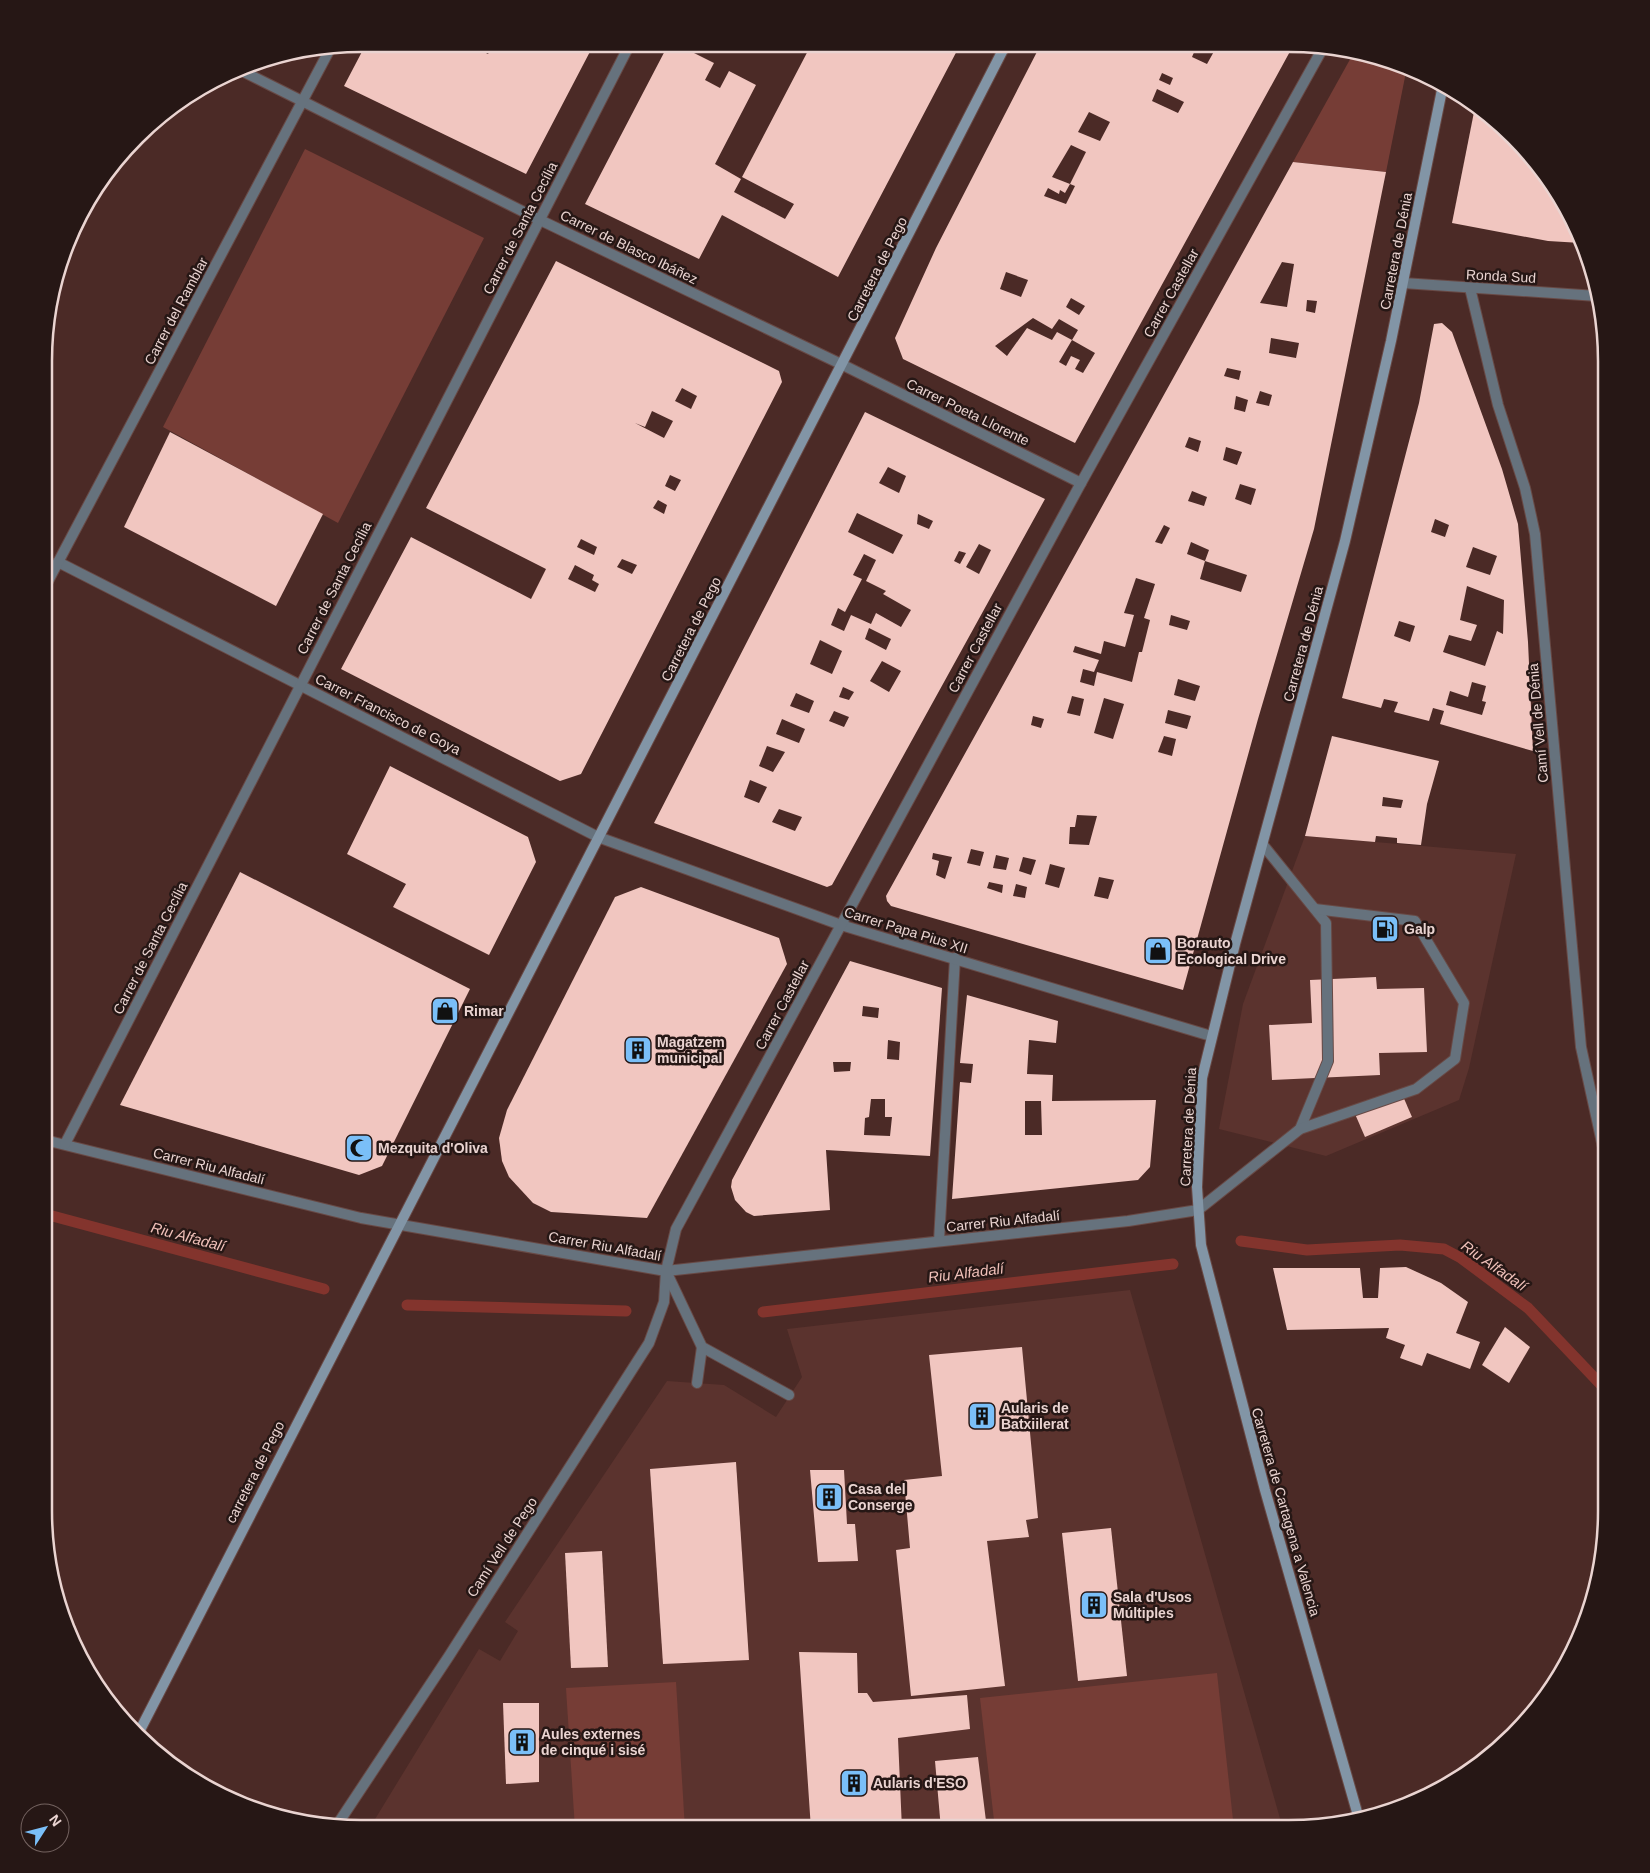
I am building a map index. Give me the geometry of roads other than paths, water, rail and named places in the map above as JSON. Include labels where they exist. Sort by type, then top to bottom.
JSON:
[{"type":"main road","name":"Carretera de Pego","points":[[400,1224],[598,837],[844,365],[1001,53]]},
{"type":"main road","name":"Carretera de Dénia","points":[[1198,1210],[1202,1078],[1211,1036],[1345,541],[1403,283],[1441,93]]},
{"type":"main road","name":"Carretera de Cartagena a Valencia","points":[[1198,1210],[1201,1245],[1214,1298],[1265,1490],[1357,1813]]},
{"type":"main road","name":"carretera de Pego","points":[[141,1728],[331,1354],[400,1224]]},
{"type":"street","name":"Carrer de Santa Cecília","points":[[65,1144],[625,53]]},
{"type":"street","name":"Carrer del Ramblar","points":[[52,574],[327,54]]},
{"type":"street","name":"Carrer Castellar","points":[[666,1271],[676,1229],[1081,483],[1320,54]]},
{"type":"street","name":"Carrer de Blasco Ibáñez","points":[[248,74],[540,220],[844,365]]},
{"type":"street","name":"Ronda Sud","points":[[1403,283],[1591,296]]},
{"type":"street","name":"Camí Vell de Dénia","points":[[1470,288],[1498,405],[1525,488],[1535,534],[1581,1047],[1598,1125]]},
{"type":"street","name":"Carrer Poeta Llorente","points":[[844,365],[1081,483]]},
{"type":"street","name":"Carrer Francisco de Goya","points":[[58,562],[598,837]]},
{"type":"street","name":"Carrer Papa Pius XII","points":[[598,837],[841,925],[1211,1036]]},
{"type":"street","points":[[1262,845],[1326,923],[1328,1061],[1300,1129]]},
{"type":"street","points":[[1198,1210],[1300,1129],[1416,1089],[1454,1060],[1464,1003],[1441,960],[1415,921],[1314,910]]},
{"type":"street","points":[[939,1242],[955,958]]},
{"type":"street","name":"Carrer Riu Alfadalí","points":[[52,1141],[362,1218],[666,1271],[1128,1221],[1198,1210]]},
{"type":"street","points":[[666,1271],[702,1347],[697,1383]]},
{"type":"street","name":"Camí Vell de Pego","points":[[340,1820],[449,1656],[649,1343],[664,1302],[666,1271]]},
{"type":"street","points":[[702,1347],[789,1395]]},
{"type":"waterway","name":"Riu Alfadalí","points":[[52,1216],[324,1289]]},
{"type":"waterway","name":"Riu Alfadalí","points":[[1241,1241],[1307,1250],[1400,1245],[1444,1249],[1461,1258],[1528,1308],[1598,1382]]},
{"type":"waterway","name":"Riu Alfadalí","points":[[763,1312],[1173,1264]]},
{"type":"waterway","name":"Riu Alfadalí","points":[[407,1305],[626,1311]]},
{"type":"place","name":"Galp","points":[[1385,929]]},
{"type":"place","name":"Borauto Ecological Drive","points":[[1158,951]]},
{"type":"place","name":"Rimar","points":[[445,1011]]},
{"type":"place","name":"Magatzem municipal","points":[[638,1050]]},
{"type":"place","name":"Mezquita d'Oliva","points":[[359,1148]]},
{"type":"place","name":"Aularis de Batxiilerat","points":[[982,1416]]},
{"type":"place","name":"Casa del Conserge","points":[[829,1497]]},
{"type":"place","name":"Sala d'Usos Múltiples","points":[[1094,1605]]},
{"type":"place","name":"Aules externes de cinqué i sisé","points":[[522,1742]]},
{"type":"place","name":"Aularis d'ESO","points":[[854,1783]]}]
